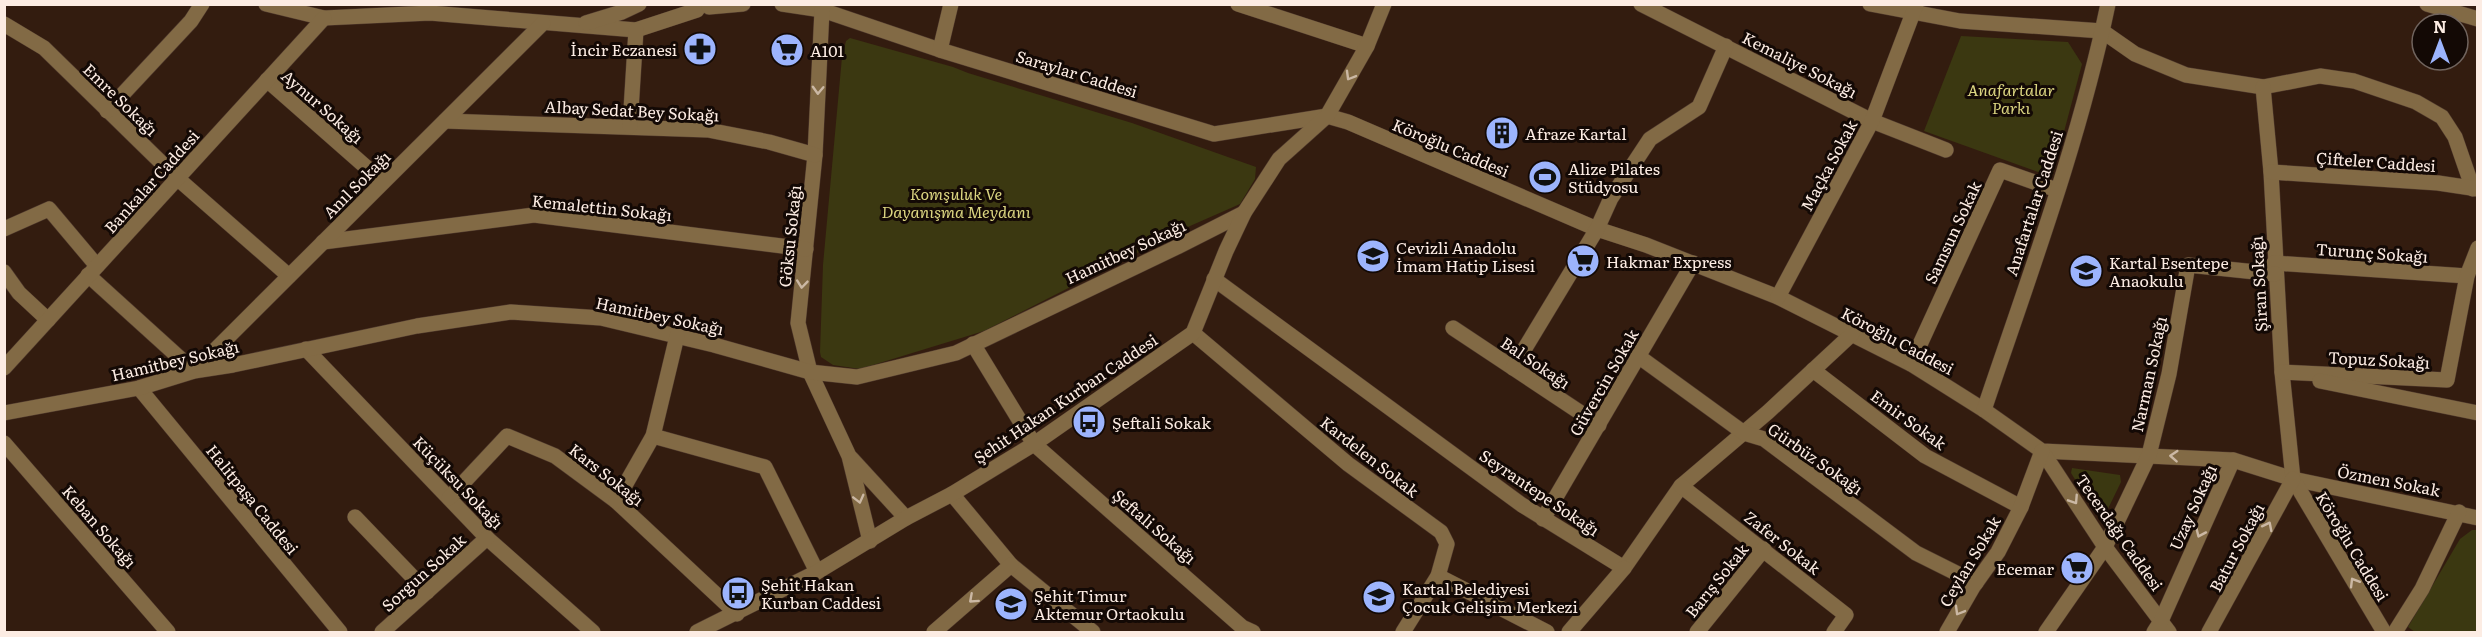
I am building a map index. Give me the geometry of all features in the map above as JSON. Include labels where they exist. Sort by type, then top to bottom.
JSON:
[{"type":"street","points":[[107,111],[191,21],[202,4]]},
{"type":"street","points":[[266,4],[298,9],[324,18],[432,9],[543,23],[636,30],[701,6],[743,4]]},
{"type":"street","points":[[574,26],[611,10],[639,4]]},
{"type":"street","name":"Saraylar Caddesi","points":[[783,4],[820,6],[940,50],[1214,134],[1327,116]]},
{"type":"street","points":[[940,50],[951,4]]},
{"type":"street","points":[[1193,333],[1244,213],[1279,159],[1327,116],[1367,46],[1384,4]]},
{"type":"street","name":"Kemaliye Sokağı","points":[[1641,4],[1872,121],[1946,150]]},
{"type":"street","points":[[1870,4],[1914,8],[1960,21],[2102,31],[2135,54],[2186,75],[2263,87],[2311,77],[2329,76],[2354,81],[2416,102],[2442,117],[2456,137],[2476,189]]},
{"type":"street","name":"Anafartalar Caddesi","points":[[1984,410],[2057,190],[2108,4]]},
{"type":"street","points":[[2427,4],[2478,19]]},
{"type":"street","name":"Göksu Sokağı","points":[[820,6],[815,155],[798,323],[810,372],[849,456],[870,542]]},
{"type":"street","points":[[1246,6],[1367,46]]},
{"type":"street","name":"Maçka Sokak","points":[[1778,297],[1872,121],[1914,8]]},
{"type":"street","name":"Bankalar Caddesi","points":[[4,368],[324,18]]},
{"type":"street","name":"Anıl Sokağı","points":[[194,371],[543,23]]},
{"type":"street","name":"Emre Sokağı","points":[[4,24],[44,48],[177,178],[289,276]]},
{"type":"street","points":[[630,126],[636,30]]},
{"type":"street","points":[[1513,368],[1598,229],[1611,198],[1650,139],[1699,106],[1726,46]]},
{"type":"street","name":"Aynur Sokağı","points":[[267,81],[383,182]]},
{"type":"street","name":"Şiran Sokağı","points":[[2263,87],[2271,172],[2282,372],[2293,479]]},
{"type":"street","name":"Köroğlu Caddesi","points":[[1327,116],[1348,122],[1598,229],[1778,297],[1911,364],[1984,410],[2042,451]]},
{"type":"street","name":"Albay Sedat Bey Sokağı","points":[[445,121],[708,130],[769,142],[815,155]]},
{"type":"street","name":"Samsun Sokak","points":[[1911,364],[2000,170],[2057,190]]},
{"type":"street","name":"Çifteler Caddesi","points":[[2271,172],[2438,183],[2476,189]]},
{"type":"street","points":[[4,229],[49,208],[93,271],[194,371]]},
{"type":"street","name":"Hamitbey Sokağı","points":[[4,413],[139,388],[194,371],[417,326],[511,312],[601,318],[810,372],[857,377],[956,353],[1244,213]]},
{"type":"street","name":"Kemalettin Sokağı","points":[[323,242],[534,215],[806,249]]},
{"type":"street","name":"Topuz Sokağı","points":[[2282,372],[2447,380],[2467,276],[2478,248]]},
{"type":"street","name":"Güvercin Sokak","points":[[1543,519],[1693,263]]},
{"type":"street","name":"Narman Sokağı","points":[[2046,633],[2105,547],[2149,455],[2169,374],[2188,265],[2275,269]]},
{"type":"street","name":"Turunç Sokağı","points":[[2275,269],[2467,276]]},
{"type":"street","points":[[4,272],[19,293],[48,320]]},
{"type":"street","name":"Seyrantepe Sokağı","points":[[1214,279],[1543,519],[1624,568]]},
{"type":"street","name":"Bal Sokağı","points":[[1453,328],[1599,425]]},
{"type":"street","name":"Şehit Hakan Kurban Caddesi","points":[[698,633],[817,572],[870,542],[906,518],[952,494],[1034,444],[1193,333]]},
{"type":"street","name":"Kardelen Sokak","points":[[1193,333],[1348,464],[1441,532],[1447,544],[1438,576],[1403,633]]},
{"type":"street","points":[[1569,633],[1624,568],[1682,486],[1744,433],[1852,334]]},
{"type":"street","points":[[616,501],[653,436],[677,336]]},
{"type":"street","name":"Şeftali Sokağı","points":[[973,344],[1034,444],[1242,627],[1253,633]]},
{"type":"street","name":"Küçüksu Sokağı","points":[[306,349],[487,538],[593,633]]},
{"type":"street","name":"Gürbüz Sokağı","points":[[1638,356],[1744,433],[1764,439],[1916,553],[1976,583]]},
{"type":"street","name":"Emir Sokak","points":[[1813,370],[1924,456],[2021,507]]},
{"type":"street","points":[[2282,372],[2375,394],[2478,413]]},
{"type":"street","name":"Halitpaşa Caddesi","points":[[139,388],[340,633]]},
{"type":"street","name":"Kars Sokağı","points":[[449,498],[507,436],[555,456],[616,501],[737,614]]},
{"type":"street","points":[[653,436],[765,467],[817,572]]},
{"type":"street","name":"Keban Sokağı","points":[[4,443],[168,633]]},
{"type":"street","points":[[2042,451],[2233,460],[2293,479]]},
{"type":"street","name":"Ceylan Sokak","points":[[1947,633],[1976,583],[1998,552],[2021,507],[2042,451]]},
{"type":"street","name":"Tecerdağı Caddesi","points":[[2042,451],[2161,629]]},
{"type":"street","name":"Göksu Sokağı","points":[[849,456],[906,518]]},
{"type":"street","name":"Uzay Sokağı","points":[[2161,629],[2233,460]]},
{"type":"street","name":"Köroğlu Caddesi","points":[[2293,479],[2384,633]]},
{"type":"street","name":"Özmen Sokak","points":[[2293,479],[2459,512],[2478,518]]},
{"type":"street","name":"Batur Sokağı","points":[[2210,633],[2293,479]]},
{"type":"street","name":"Zafer Sokak","points":[[1682,486],[1846,615],[1834,633]]},
{"type":"street","points":[[952,494],[1011,564],[1093,633]]},
{"type":"street","points":[[2395,633],[2422,589],[2459,512]]},
{"type":"street","points":[[355,517],[427,592]]},
{"type":"street","name":"Sorgun Sokak","points":[[382,633],[487,538]]},
{"type":"street","name":"Barış Sokak","points":[[1697,633],[1764,549]]},
{"type":"street","points":[[934,633],[1011,564]]},
{"type":"street","points":[[1438,576],[1547,633]]},
{"type":"green space","name":"Anafartalar Parkı","points":[[1961,36],[2068,42],[2082,64],[2052,177],[1924,131]]},
{"type":"green space","name":"Komşuluk Ve Dayanışma Meydanı","points":[[850,38],[953,67],[1132,123],[1256,167],[1255,179],[1240,204],[1190,226],[984,331],[860,369],[833,365],[821,357],[820,352],[823,265],[842,57],[846,41]]},
{"type":"green space","points":[[2072,468],[2120,475],[2121,482],[2104,517],[2099,518],[2071,473]]},
{"type":"green space","points":[[2472,530],[2477,530],[2477,632],[2415,632],[2408,627],[2460,539]]},
{"type":"place","name":"İncir Eczanesi","points":[[700,49]]},
{"type":"place","name":"A101","points":[[787,50]]},
{"type":"place","name":"Afraze Kartal","points":[[1502,133]]},
{"type":"place","name":"Alize Pilates Stüdyosu","points":[[1545,177]]},
{"type":"place","name":"Cevizli Anadolu İmam Hatip Lisesi","points":[[1373,256]]},
{"type":"place","name":"Hakmar Express","points":[[1583,261]]},
{"type":"place","name":"Kartal Esentepe Anaokulu","points":[[2086,271]]},
{"type":"place","name":"Şeftali Sokak","points":[[1089,422]]},
{"type":"place","name":"Ecemar","points":[[2077,568]]},
{"type":"place","name":"Şehi̇t Hakan Kurban Caddesi̇","points":[[738,593]]},
{"type":"place","name":"Kartal Belediyesi Çocuk Gelişim Merkezi","points":[[1379,597]]},
{"type":"place","name":"Şehit Timur Aktemur Ortaokulu","points":[[1011,604]]}]
